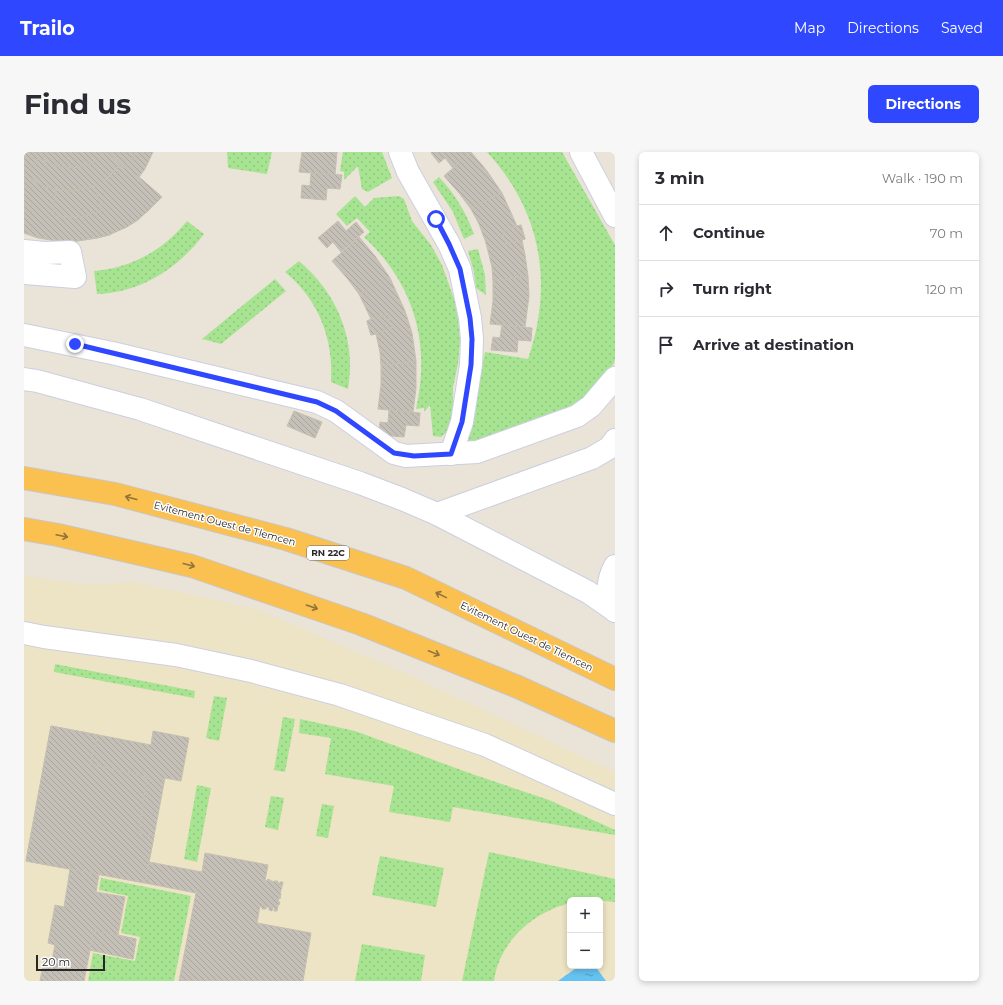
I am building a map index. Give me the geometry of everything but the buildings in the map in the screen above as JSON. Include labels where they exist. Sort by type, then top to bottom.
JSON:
[{"type":"highway","name":"Evitement Ouest de Tlemcen","points":[[24,478],[115,494],[286,539],[406,578],[615,679]]},
{"type":"highway","points":[[24,529],[58,535],[192,566],[360,624],[518,687],[615,731]]},
{"type":"street","points":[[400,152],[408,172],[436,219],[460,269],[470,318],[472,339],[471,365],[462,422],[451,454]]},
{"type":"street","points":[[581,152],[615,216]]},
{"type":"street","points":[[24,251],[70,252],[75,277],[24,273]]},
{"type":"street","points":[[24,334],[112,353],[317,402],[336,411],[394,453],[414,456],[477,452],[577,416],[591,406],[615,378]]},
{"type":"street","points":[[24,379],[37,381],[140,409],[360,482],[438,514],[588,592],[614,610]]},
{"type":"street","points":[[438,514],[613,449]]},
{"type":"street","points":[[588,592],[599,585],[613,569]]},
{"type":"street","points":[[613,569],[609,580],[609,595],[614,610]]},
{"type":"street","points":[[24,632],[44,637],[176,655],[251,672],[340,695],[486,745],[615,804]]},
{"type":"shaded area","points":[[24,576],[89,585],[134,582],[259,610],[405,673],[615,772],[615,981],[24,981]]},
{"type":"green space","points":[[227,152],[272,152],[267,174],[228,168]]},
{"type":"green space","points":[[343,152],[382,152],[392,178],[368,192],[362,189],[358,166],[344,180],[344,172],[340,171]]},
{"type":"green space","points":[[487,152],[562,152],[615,245],[615,358],[614,363],[604,379],[580,401],[566,410],[466,444],[485,352],[528,359],[536,331],[540,303],[541,276],[538,249],[531,223],[520,199],[505,175]]},
{"type":"green space","points":[[439,177],[460,204],[474,234],[464,239],[453,212],[433,182]]},
{"type":"green space","points":[[355,196],[365,207],[374,198],[399,196],[404,199],[412,221],[431,245],[442,265],[455,302],[460,341],[458,364],[453,387],[453,426],[441,437],[433,436],[430,405],[424,412],[424,408],[416,409],[420,385],[421,361],[419,338],[414,316],[406,295],[395,274],[381,255],[364,237],[370,232],[357,218],[347,226],[336,214]]},
{"type":"green space","points":[[187,221],[204,234],[183,258],[170,268],[143,284],[113,293],[97,294],[94,271],[121,266],[146,256],[168,241]]},
{"type":"green space","points":[[478,249],[485,275],[486,295],[476,288],[474,272],[468,251]]},
{"type":"green space","points":[[299,261],[324,288],[334,303],[341,319],[346,335],[349,353],[350,371],[348,389],[331,382],[330,350],[322,321],[307,295],[285,272]]},
{"type":"green space","points":[[275,279],[286,291],[221,344],[202,339]]},
{"type":"green space","points":[[55,664],[195,691],[194,698],[54,672]]},
{"type":"green space","points":[[214,696],[227,698],[219,741],[206,738]]},
{"type":"green space","points":[[283,717],[295,719],[285,772],[274,770]]},
{"type":"green space","points":[[300,719],[355,731],[472,774],[549,800],[615,830],[615,835],[453,807],[450,822],[389,812],[394,786],[325,774],[331,738],[299,733]]},
{"type":"green space","points":[[197,785],[211,788],[197,862],[184,859]]},
{"type":"green space","points":[[271,796],[284,798],[278,830],[265,827]]},
{"type":"green space","points":[[322,804],[334,806],[328,838],[316,836]]},
{"type":"green space","points":[[489,852],[615,879],[615,902],[603,901],[603,897],[567,897],[567,904],[556,907],[531,921],[510,942],[497,967],[494,981],[462,981]]},
{"type":"green space","points":[[380,856],[444,868],[436,907],[372,895]]},
{"type":"green space","points":[[101,878],[191,896],[174,981],[88,981],[93,953],[135,961],[140,937],[121,933],[128,896],[99,890]]},
{"type":"green space","points":[[362,944],[425,955],[421,981],[355,981]]},
{"type":"water","points":[[575,969],[597,969],[606,981],[558,981]]},
{"type":"route","points":[[75,344],[317,402],[336,411],[394,453],[406,456],[451,454],[462,422],[471,365],[472,339],[466,294],[460,269],[436,219]]}]
